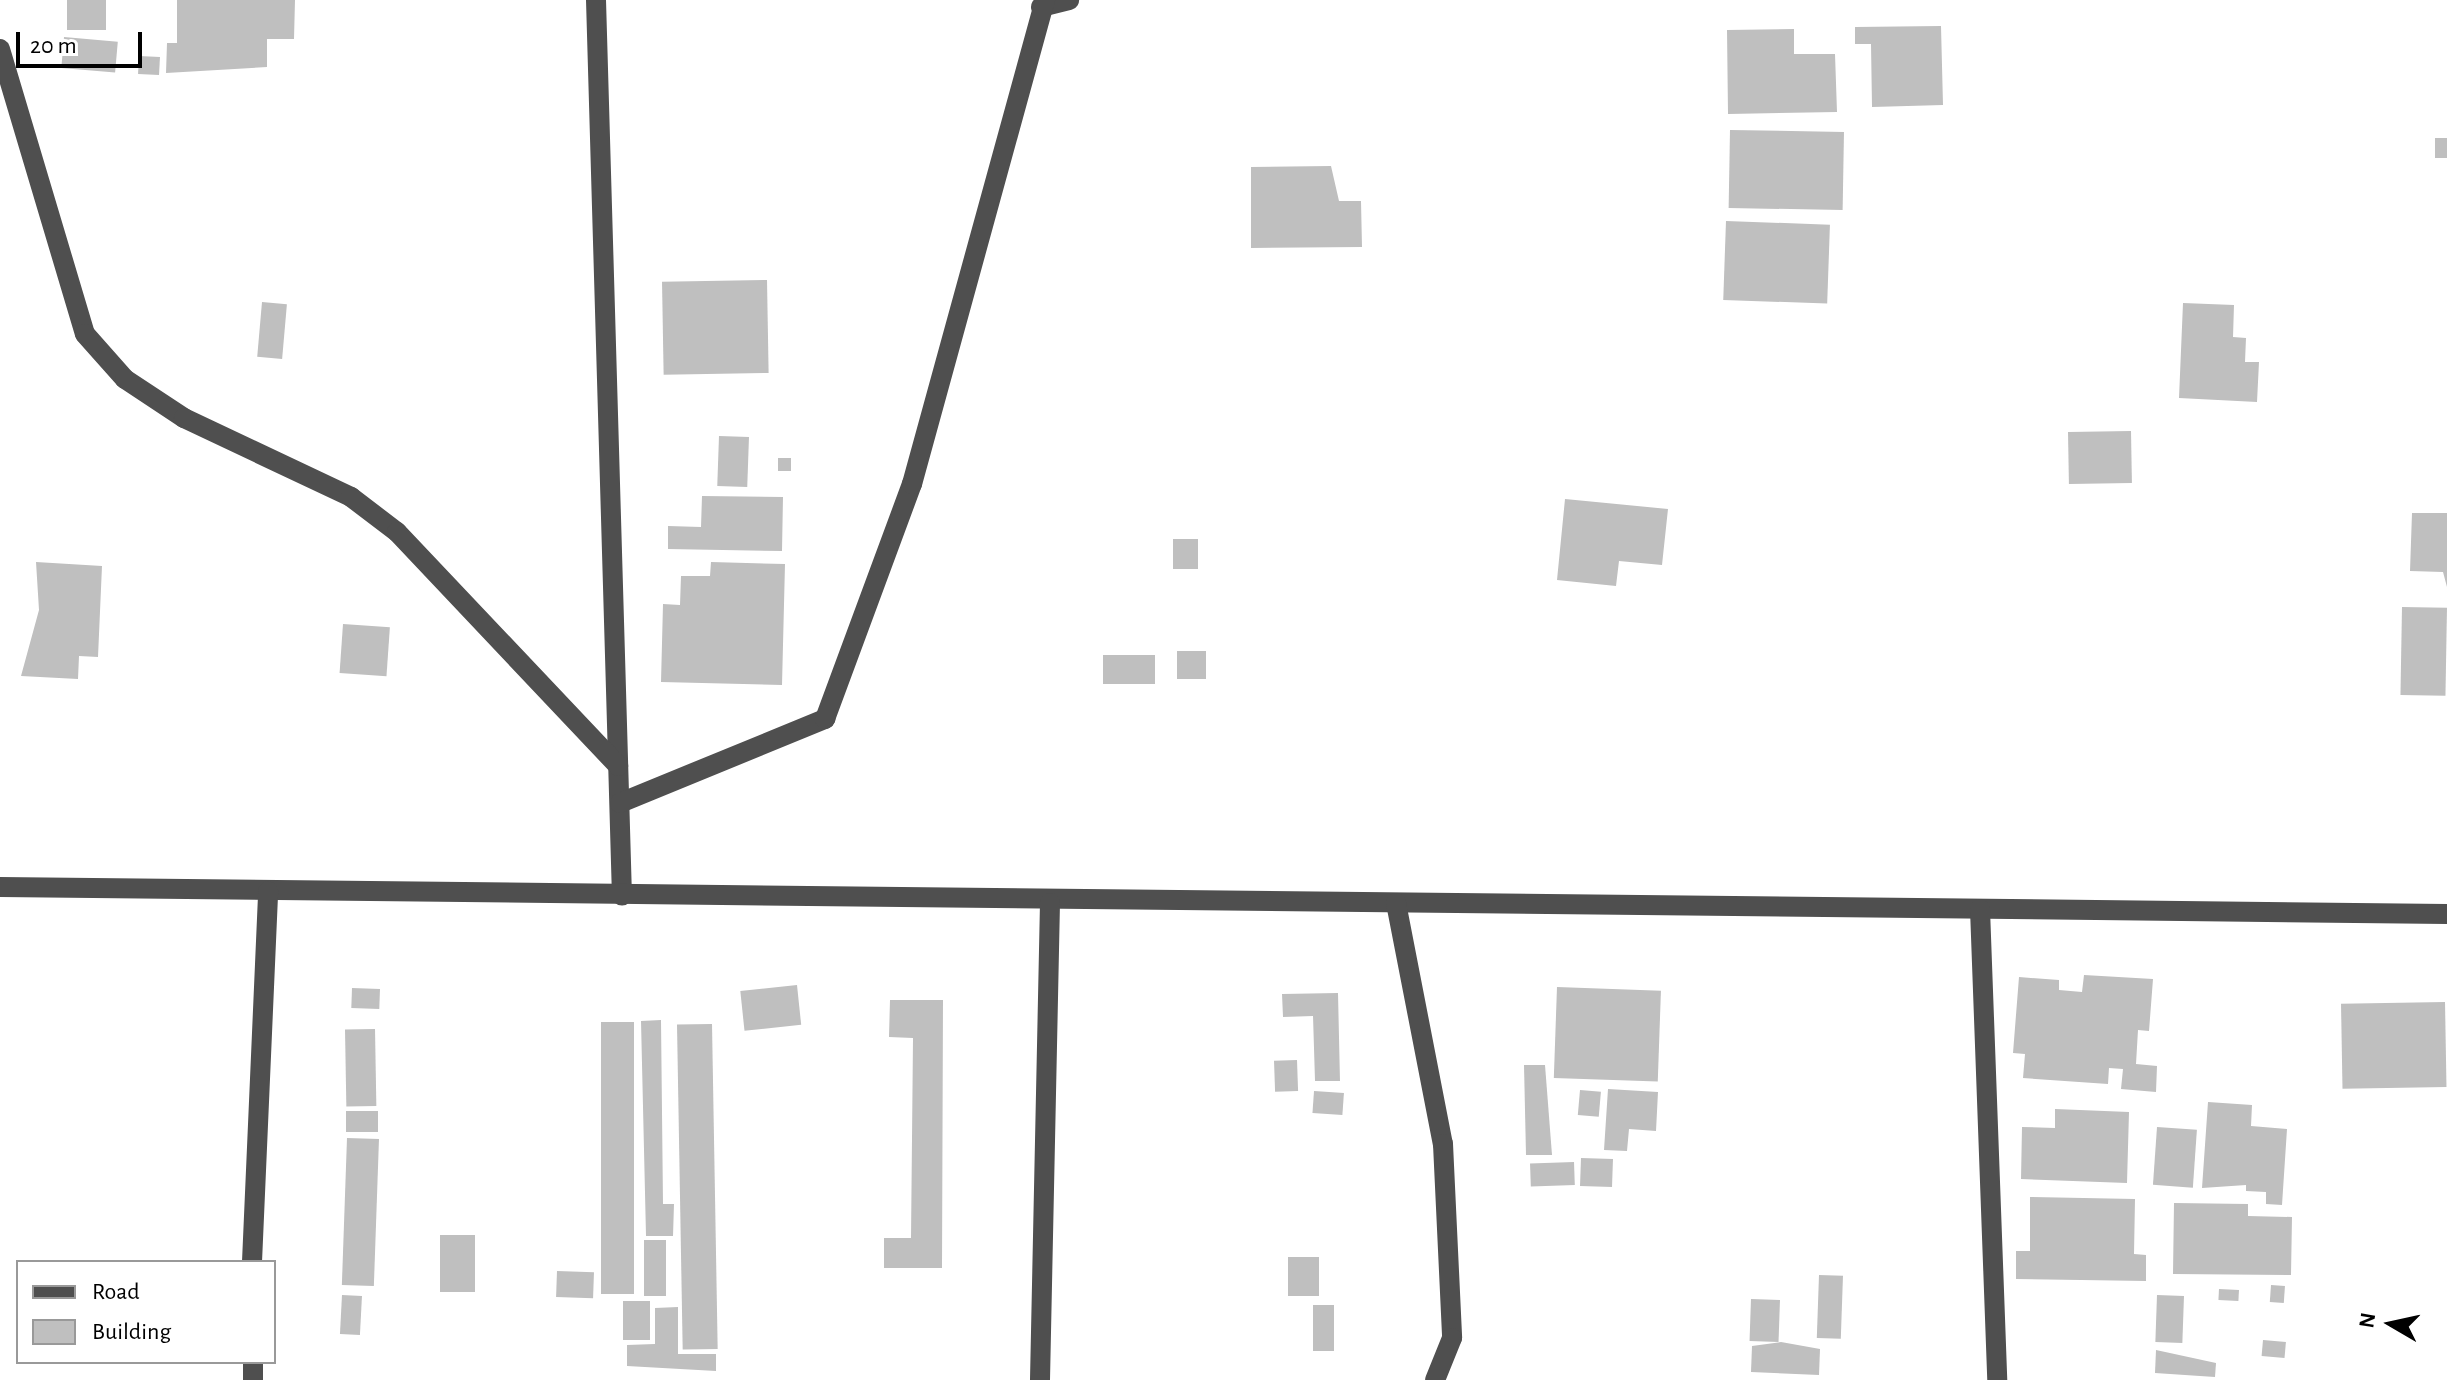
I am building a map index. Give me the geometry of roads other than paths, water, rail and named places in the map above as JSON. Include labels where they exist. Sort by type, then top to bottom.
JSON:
[{"type":"street","points":[[596,0],[622,896]]},
{"type":"street","points":[[620,803],[825,719],[912,484],[1043,4],[1069,0]]},
{"type":"street","points":[[0,49],[85,334],[125,379],[184,418],[351,497],[397,532],[618,766]]},
{"type":"street","points":[[0,887],[1050,903],[1396,903],[2447,914]]},
{"type":"street","points":[[252,1260],[268,891]]},
{"type":"street","points":[[1040,1380],[1050,903]]},
{"type":"street","points":[[1396,903],[1443,1144],[1452,1338],[1435,1380]]},
{"type":"street","points":[[1980,909],[1997,1380]]}]
